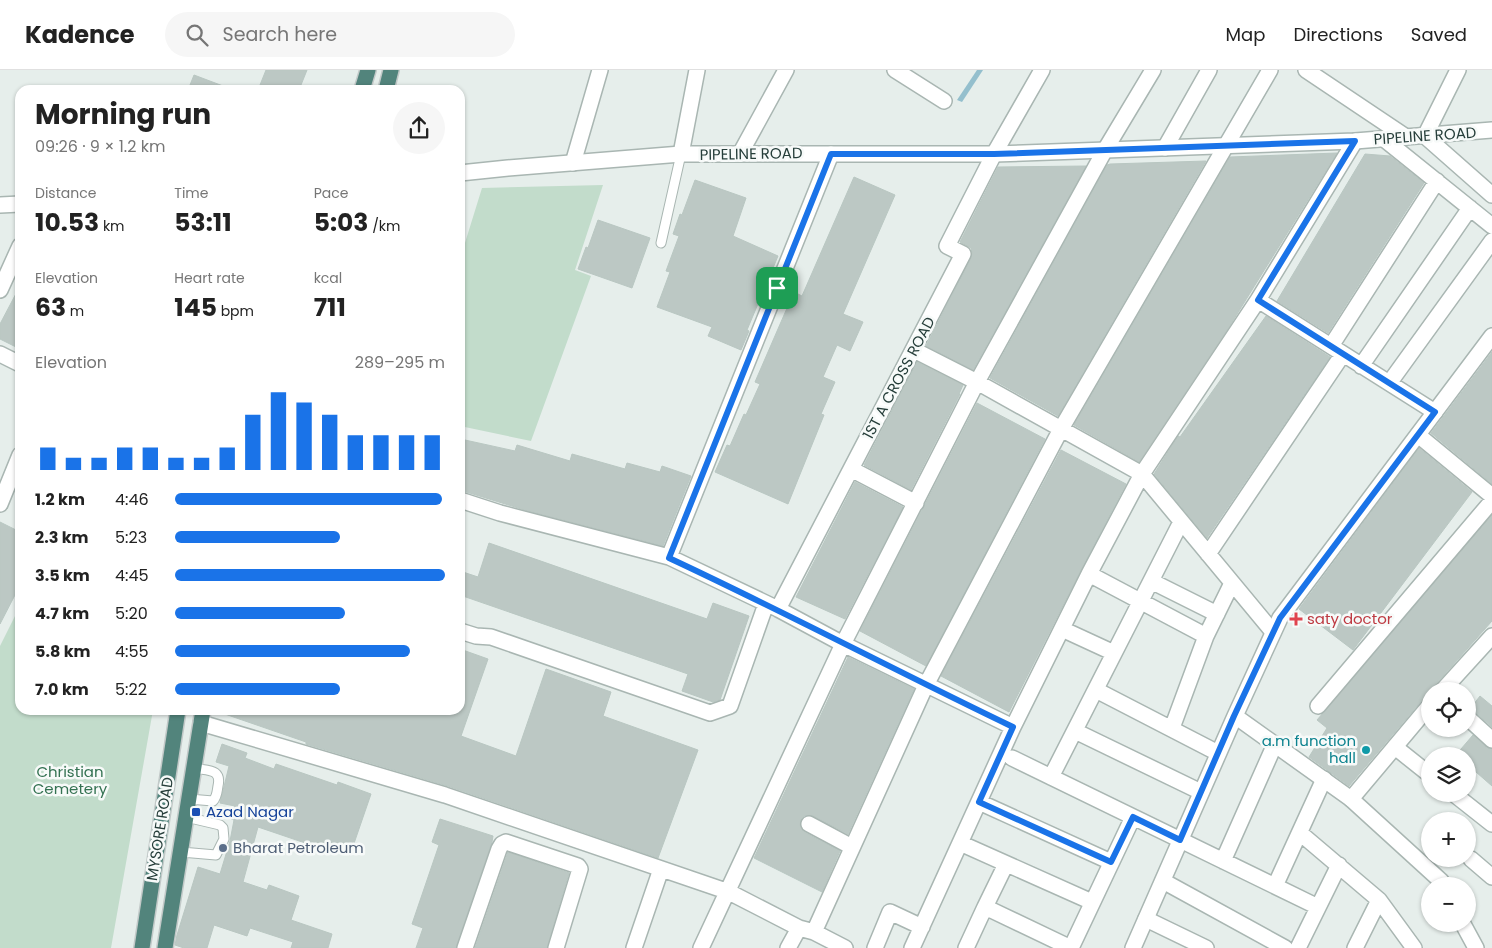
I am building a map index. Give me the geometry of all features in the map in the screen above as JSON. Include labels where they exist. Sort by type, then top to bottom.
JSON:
[{"type":"highway","points":[[364,85],[368,70]]},
{"type":"highway","points":[[387,85],[391,70]]},
{"type":"highway","name":"MYSORE ROAD","points":[[142,948],[177,715]]},
{"type":"highway","name":"MYSORE ROAD","points":[[165,948],[202,717]]},
{"type":"street","points":[[572,163],[600,70]]},
{"type":"street","points":[[681,154],[697,70]]},
{"type":"street","points":[[740,154],[786,70]]},
{"type":"street","points":[[896,70],[944,101]]},
{"type":"street","points":[[994,154],[1042,70]]},
{"type":"street","points":[[701,948],[843,644],[976,382],[1105,150],[1153,70]]},
{"type":"street","points":[[1165,148],[1208,70]]},
{"type":"street","points":[[788,948],[806,930],[852,847],[926,685],[1062,429],[1270,70]]},
{"type":"street","points":[[1306,70],[1406,137]]},
{"type":"street","points":[[1458,70],[1425,136],[1492,195]]},
{"type":"street","name":"PIPELINE ROAD","points":[[465,173],[681,154],[994,154],[1355,141],[1492,130]]},
{"type":"street","points":[[1384,139],[1492,226]]},
{"type":"street","points":[[912,948],[1013,727],[1089,574],[1142,474],[1258,300],[1355,141]]},
{"type":"street","points":[[669,558],[831,154]]},
{"type":"street","name":"1ST A CROSS ROAD","points":[[465,633],[491,638],[710,713],[730,706],[772,607],[851,469],[963,254],[947,246],[994,154]]},
{"type":"street","points":[[1208,554],[1337,350],[1437,181]]},
{"type":"street","points":[[0,205],[15,204]]},
{"type":"street","points":[[1362,366],[1470,208]]},
{"type":"street","points":[[1390,382],[1492,241]]},
{"type":"street","points":[[0,290],[15,257]]},
{"type":"street","points":[[1258,300],[1435,412]]},
{"type":"street","points":[[1133,948],[1234,716],[1280,618],[1492,336]]},
{"type":"street","points":[[914,350],[976,382],[1142,474],[1273,632]]},
{"type":"street","points":[[0,354],[15,362]]},
{"type":"street","points":[[1418,435],[1492,496]]},
{"type":"street","points":[[0,504],[15,469]]},
{"type":"street","points":[[851,469],[916,503]]},
{"type":"street","points":[[1318,706],[1492,501]]},
{"type":"street","points":[[465,502],[500,513],[669,558],[1013,727]]},
{"type":"street","points":[[1051,777],[1182,522]]},
{"type":"street","points":[[1089,574],[1206,636]]},
{"type":"street","points":[[1151,581],[1217,614]]},
{"type":"street","points":[[1172,728],[1206,636],[1232,583]]},
{"type":"street","points":[[1062,629],[1114,653]]},
{"type":"street","points":[[1451,682],[1490,641]]},
{"type":"street","points":[[1096,690],[1218,753]]},
{"type":"street","points":[[1234,716],[1351,798],[1437,877]]},
{"type":"street","points":[[1351,798],[1421,716]]},
{"type":"street","points":[[202,717],[445,795],[728,892],[845,948]]},
{"type":"street","points":[[1476,725],[1492,740]]},
{"type":"street","points":[[1074,731],[1201,792]]},
{"type":"street","points":[[1223,861],[1275,744]]},
{"type":"street","points":[[1395,747],[1421,768]]},
{"type":"street","points":[[1012,758],[1318,907]]},
{"type":"street","points":[[1275,886],[1324,779]]},
{"type":"street","points":[[979,802],[1111,862]]},
{"type":"street","points":[[1464,802],[1492,824]]},
{"type":"street","points":[[985,907],[1071,948],[1133,817]]},
{"type":"street","points":[[809,824],[852,847]]},
{"type":"street","points":[[524,848],[532,825]]},
{"type":"street","points":[[1300,833],[1379,900],[1408,945]]},
{"type":"street","points":[[570,864],[578,841]]},
{"type":"street","points":[[465,948],[499,849],[506,842],[578,866],[580,873],[556,948]]},
{"type":"street","points":[[960,843],[1092,902]]},
{"type":"street","points":[[1476,863],[1492,876]]},
{"type":"street","points":[[966,948],[1006,864]]},
{"type":"street","points":[[1298,948],[1339,865]]},
{"type":"street","points":[[634,948],[661,869]]},
{"type":"street","points":[[1163,880],[1285,948]]},
{"type":"street","points":[[1355,948],[1379,900]]},
{"type":"street","points":[[875,948],[890,912],[922,927]]},
{"type":"street","points":[[1146,919],[1199,946]]},
{"type":"street","points":[[1467,932],[1476,948]]},
{"type":"lane","points":[[661,243],[681,154]]},
{"type":"lane","points":[[189,799],[213,801],[216,797],[220,780],[215,772],[194,768]]},
{"type":"lane","points":[[181,852],[216,855],[224,839],[223,828],[220,825],[186,818]]},
{"type":"green space","points":[[603,185],[575,270],[591,276],[531,441],[465,427],[465,243],[482,188]]},
{"type":"green space","name":"Christian Cemetery","points":[[15,616],[15,715],[152,715],[111,948],[0,948],[0,646]]},
{"type":"water","points":[[977,70],[983,70],[962,102],[957,100]]},
{"type":"building","points":[[266,70],[307,70],[301,85],[260,85]]},
{"type":"building","points":[[194,75],[220,85],[190,85]]},
{"type":"building","points":[[1337,153],[1229,327],[1139,462],[1074,425],[1230,157]]},
{"type":"building","points":[[1365,154],[1390,156],[1424,183],[1328,333],[1277,301]]},
{"type":"building","points":[[1206,161],[1058,416],[990,378],[1107,165]]},
{"type":"building","points":[[1086,166],[973,370],[926,346],[971,258],[971,248],[960,242],[998,167]]},
{"type":"building","points":[[854,177],[895,195],[843,314],[863,322],[850,351],[837,345],[823,377],[835,382],[821,414],[824,415],[788,504],[715,472],[727,445],[730,446],[744,414],[746,415],[760,384],[755,382],[794,292],[802,296]]},
{"type":"building","points":[[695,180],[746,198],[733,236],[778,256],[747,330],[749,331],[741,350],[708,336],[712,327],[657,307],[670,272],[666,271],[679,236],[673,234]]},
{"type":"building","points":[[598,220],[650,238],[632,288],[578,269]]},
{"type":"building","points":[[15,296],[15,346],[0,339],[0,324]]},
{"type":"building","points":[[1266,316],[1330,357],[1207,538],[1154,474],[1178,436],[1180,437]]},
{"type":"building","points":[[1492,352],[1492,484],[1431,433]]},
{"type":"building","points":[[917,362],[963,385],[911,490],[864,465]]},
{"type":"building","points":[[977,403],[1045,439],[926,666],[860,631]]},
{"type":"building","points":[[465,440],[515,451],[517,445],[570,461],[572,454],[625,469],[627,463],[660,472],[662,466],[691,476],[663,546],[528,511],[465,492]]},
{"type":"building","points":[[1419,448],[1472,492],[1353,650],[1299,609]]},
{"type":"building","points":[[1061,450],[1126,484],[1009,712],[941,676]]},
{"type":"building","points":[[855,482],[903,507],[845,619],[796,597]]},
{"type":"building","points":[[1492,515],[1492,621],[1438,682],[1421,682],[1421,701],[1349,786],[1309,757],[1327,728],[1317,720]]},
{"type":"building","points":[[0,522],[15,530],[15,595],[0,624]]},
{"type":"building","points":[[489,543],[707,619],[713,603],[749,616],[720,700],[713,702],[682,691],[688,674],[465,597],[465,573],[478,577]]},
{"type":"building","points":[[465,651],[488,659],[461,736],[516,756],[546,669],[611,692],[603,716],[698,750],[658,858],[448,786],[306,744],[306,742],[228,715],[465,715]]},
{"type":"building","points":[[848,657],[914,689],[848,834],[813,816],[804,816],[801,820],[800,825],[804,832],[840,851],[822,892],[754,858]]},
{"type":"building","points":[[1480,696],[1492,706],[1492,727],[1476,713],[1476,701]]},
{"type":"building","points":[[1471,737],[1475,737],[1486,747],[1492,749],[1492,786],[1476,772],[1476,747],[1463,747]]},
{"type":"building","points":[[222,744],[247,753],[245,758],[274,769],[276,764],[337,785],[338,782],[371,794],[350,855],[312,842],[311,845],[258,827],[243,882],[267,890],[269,885],[299,896],[291,920],[332,934],[328,948],[291,948],[293,942],[250,928],[247,936],[214,925],[207,948],[184,948],[175,945],[198,867],[220,874],[230,841],[234,820],[231,819],[235,806],[220,803],[229,766],[216,762]]},
{"type":"building","points":[[440,819],[493,836],[492,842],[456,948],[416,948],[423,928],[412,924],[439,845],[432,842]]},
{"type":"building","points":[[508,852],[569,873],[547,948],[475,948]]},
{"type":"place","name":"saty doctor","points":[[1296,619]]},
{"type":"place","name":"a.m function hall","points":[[1366,750]]},
{"type":"place","name":"Azad Nagar","points":[[196,812]]},
{"type":"place","name":"Bharat Petroleum","points":[[223,848]]},
{"type":"route","points":[[1355,141],[1258,300],[1435,412],[1280,618],[1234,716],[1180,840],[1133,817],[1111,862],[979,802],[1013,727],[669,558],[777,288],[831,154],[994,154],[1355,141]]}]
